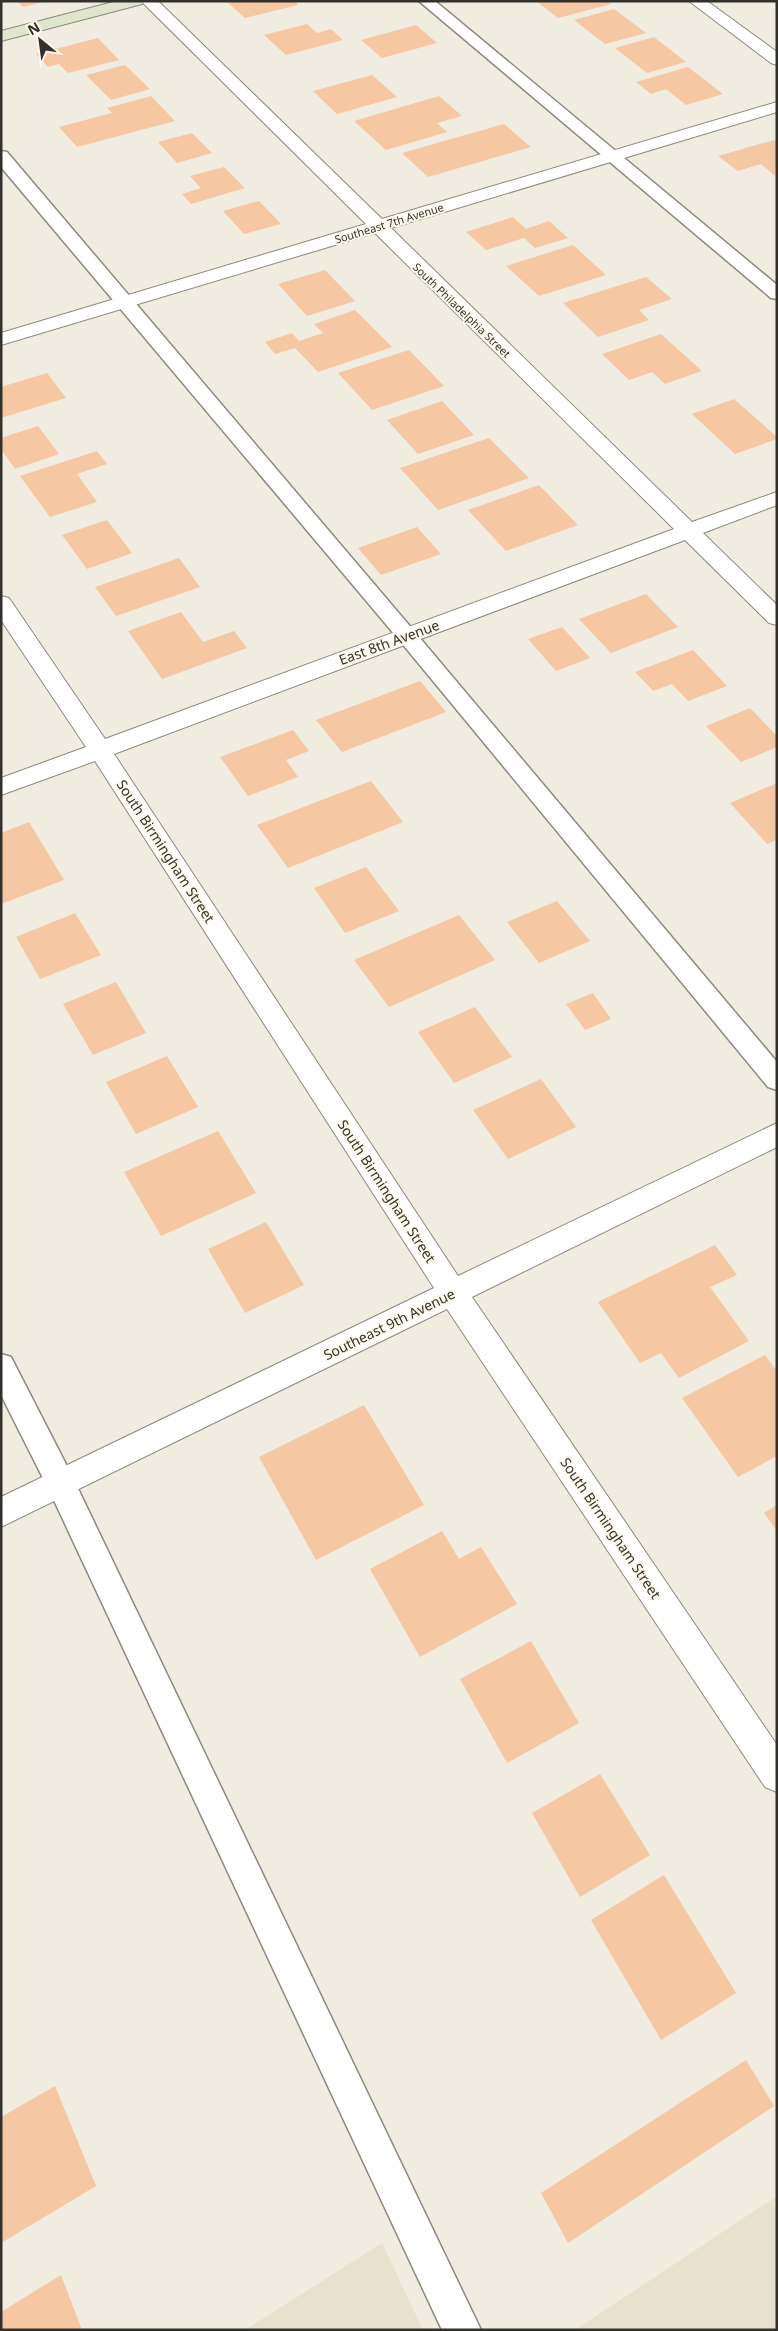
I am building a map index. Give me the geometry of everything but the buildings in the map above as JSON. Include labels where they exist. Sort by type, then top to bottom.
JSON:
[{"type":"street","points":[[1,36],[136,1]]},
{"type":"street","name":"South Philadelphia Street","points":[[149,1],[777,618]]},
{"type":"street","points":[[697,1],[777,60]]},
{"type":"street","name":"Southeast 7th Avenue","points":[[1,339],[777,107]]},
{"type":"street","name":"East 8th Avenue","points":[[1,787],[777,498]]},
{"type":"street","name":"South Birmingham Street","points":[[1,603],[100,750],[453,1293],[777,1776]]},
{"type":"street","name":"Southeast 9th Avenue","points":[[1,1513],[777,1134]]},
{"type":"lane","points":[[426,1],[777,294]]},
{"type":"lane","points":[[1,156],[407,636],[777,1080]]},
{"type":"lane","points":[[1,1366],[61,1484],[462,2330]]},
{"type":"shaded area","points":[[777,2196],[777,2330],[575,2330]]},
{"type":"shaded area","points":[[382,2243],[423,2330],[245,2330]]}]
